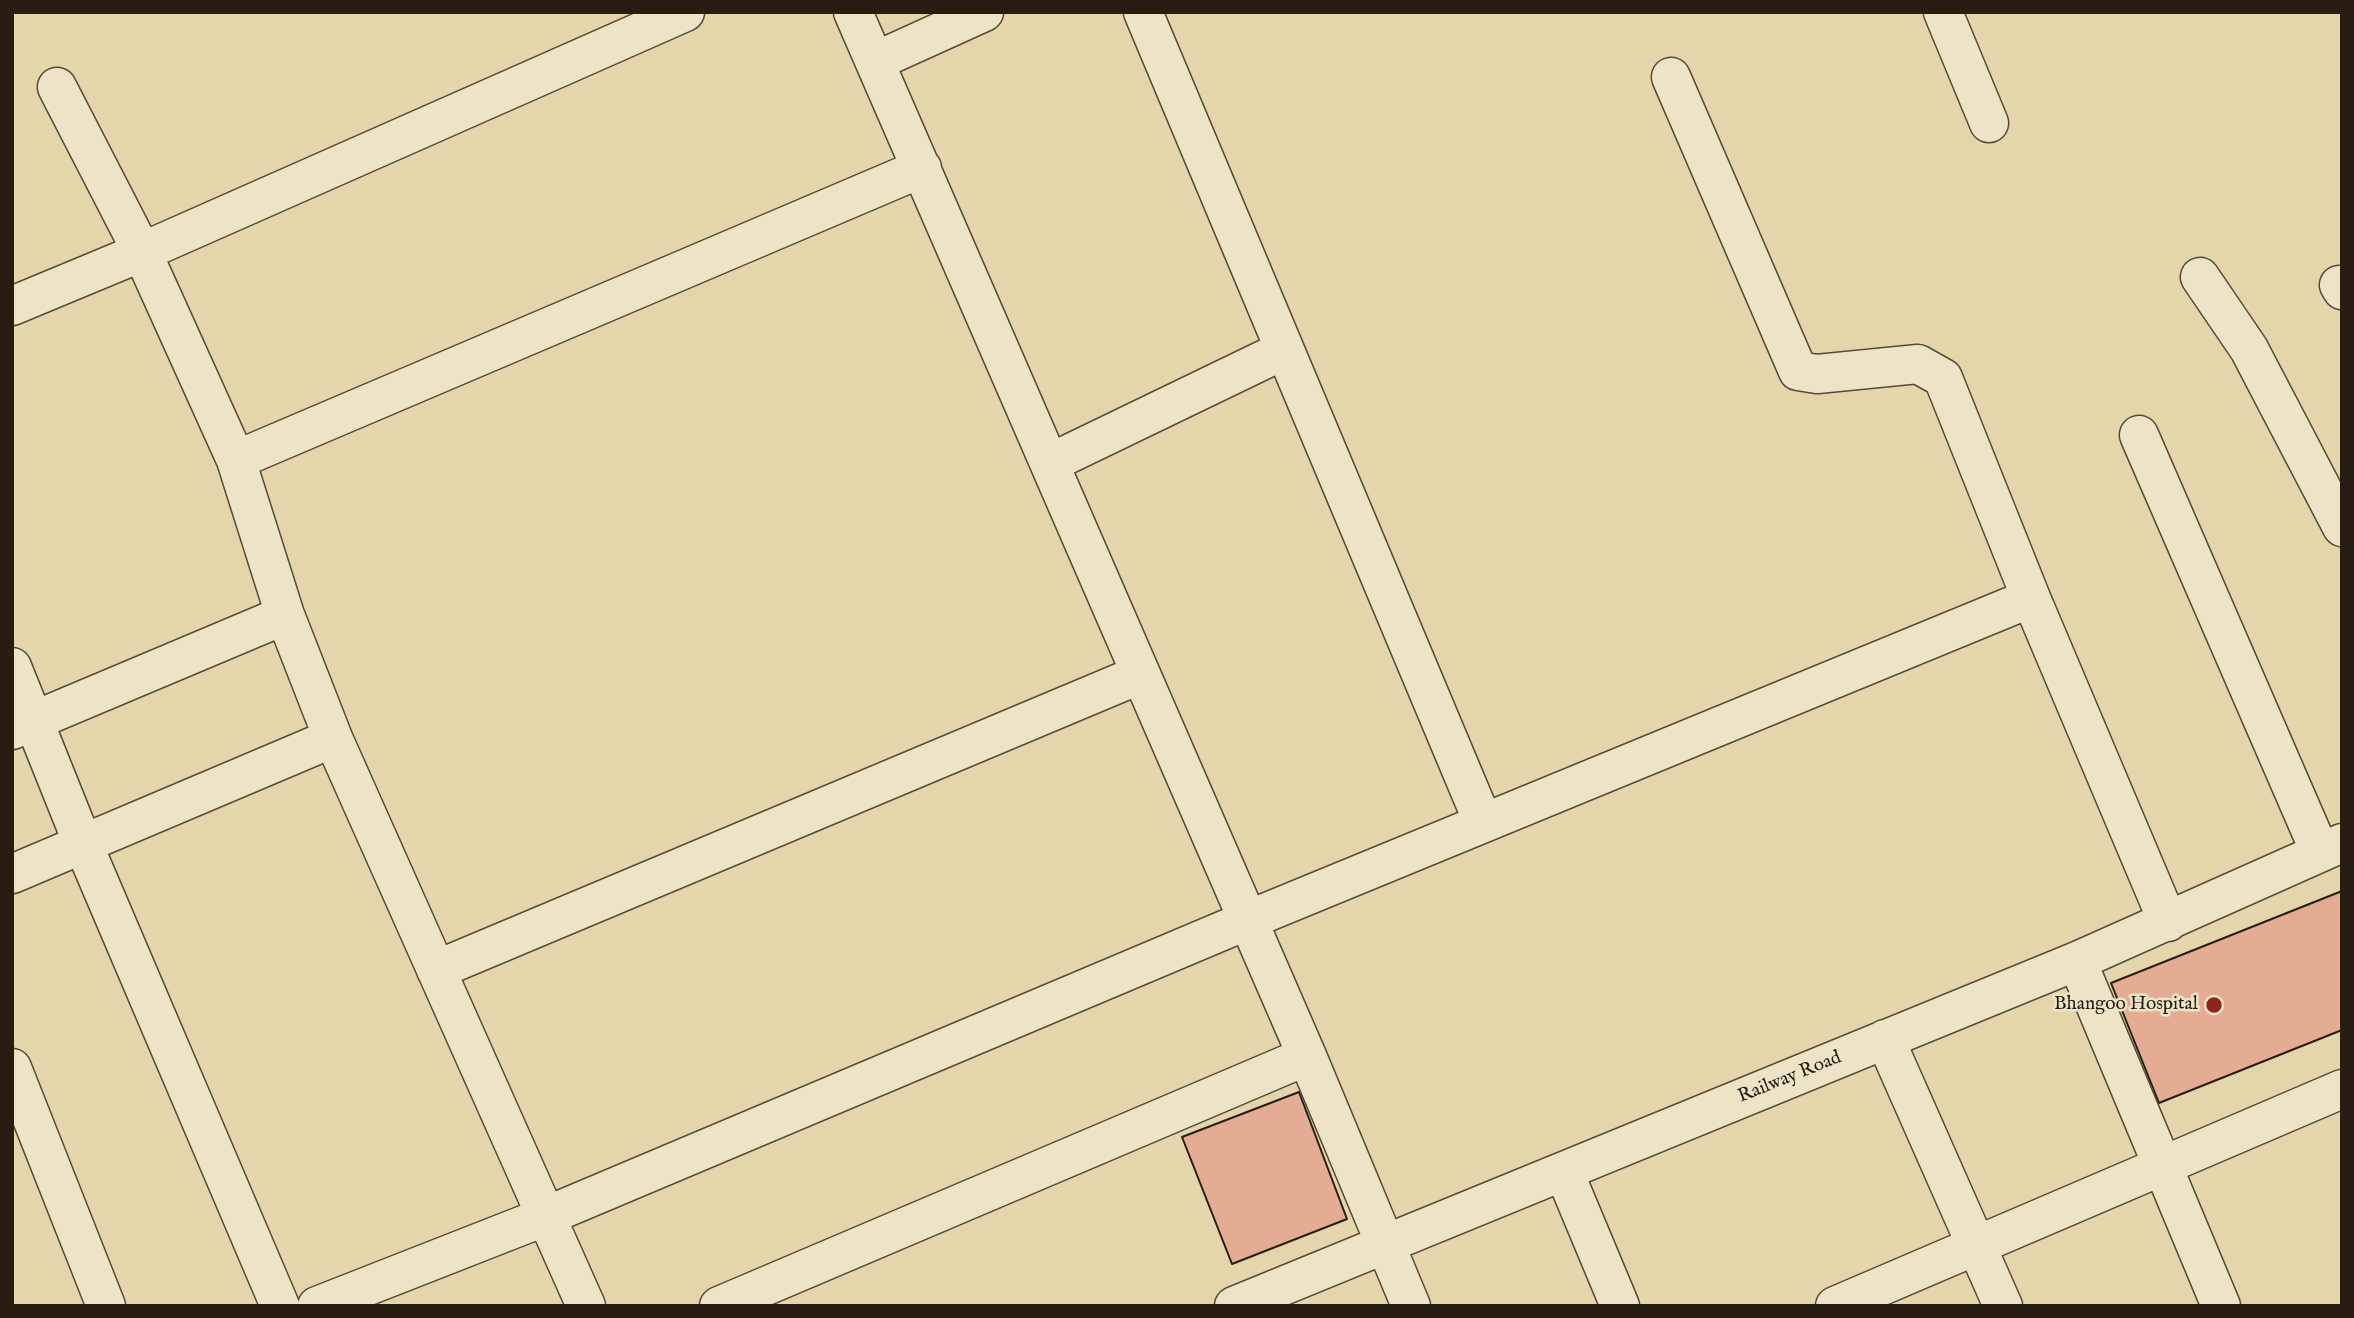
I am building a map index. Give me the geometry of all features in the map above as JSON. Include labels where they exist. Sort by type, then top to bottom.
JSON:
[{"type":"street","points":[[12,306],[142,252],[685,12]]},
{"type":"street","points":[[853,12],[1307,1056],[1388,1245],[1411,1306]]},
{"type":"street","points":[[876,61],[984,12]]},
{"type":"street","points":[[1143,12],[1483,822]]},
{"type":"street","points":[[1943,12],[1989,123]]},
{"type":"street","points":[[1671,76],[1798,371],[1817,374],[1918,364],[1943,378],[2031,598],[2168,922]]},
{"type":"street","points":[[57,87],[142,252],[236,460],[285,615],[333,738],[544,1217],[586,1306]]},
{"type":"street","points":[[236,460],[922,168]]},
{"type":"street","points":[[2200,277],[2249,349],[2342,527]]},
{"type":"street","points":[[1050,463],[1284,350]]},
{"type":"street","points":[[2139,435],[2331,848]]},
{"type":"street","points":[[317,1306],[544,1217],[1483,822],[2031,598]]},
{"type":"street","points":[[24,725],[285,615]]},
{"type":"street","points":[[12,667],[24,725],[83,844],[280,1306]]},
{"type":"street","points":[[436,970],[1142,674]]},
{"type":"street","points":[[12,874],[333,738]]},
{"type":"street","name":"Railway Road","points":[[1234,1306],[2077,961],[2331,848]]},
{"type":"street","points":[[2077,961],[2221,1306]]},
{"type":"street","points":[[1885,1039],[2004,1306]]},
{"type":"street","points":[[719,1306],[1307,1056]]},
{"type":"street","points":[[12,1068],[106,1306]]},
{"type":"street","points":[[1835,1306],[2342,1089]]},
{"type":"street","points":[[1564,1172],[1620,1306]]},
{"type":"building","points":[[2342,891],[2342,1030],[2159,1103],[2111,983]]},
{"type":"building","points":[[1299,1092],[1347,1219],[1232,1264],[1182,1137]]},
{"type":"place","name":"Bhangoo Hospital","points":[[2214,1005]]}]
